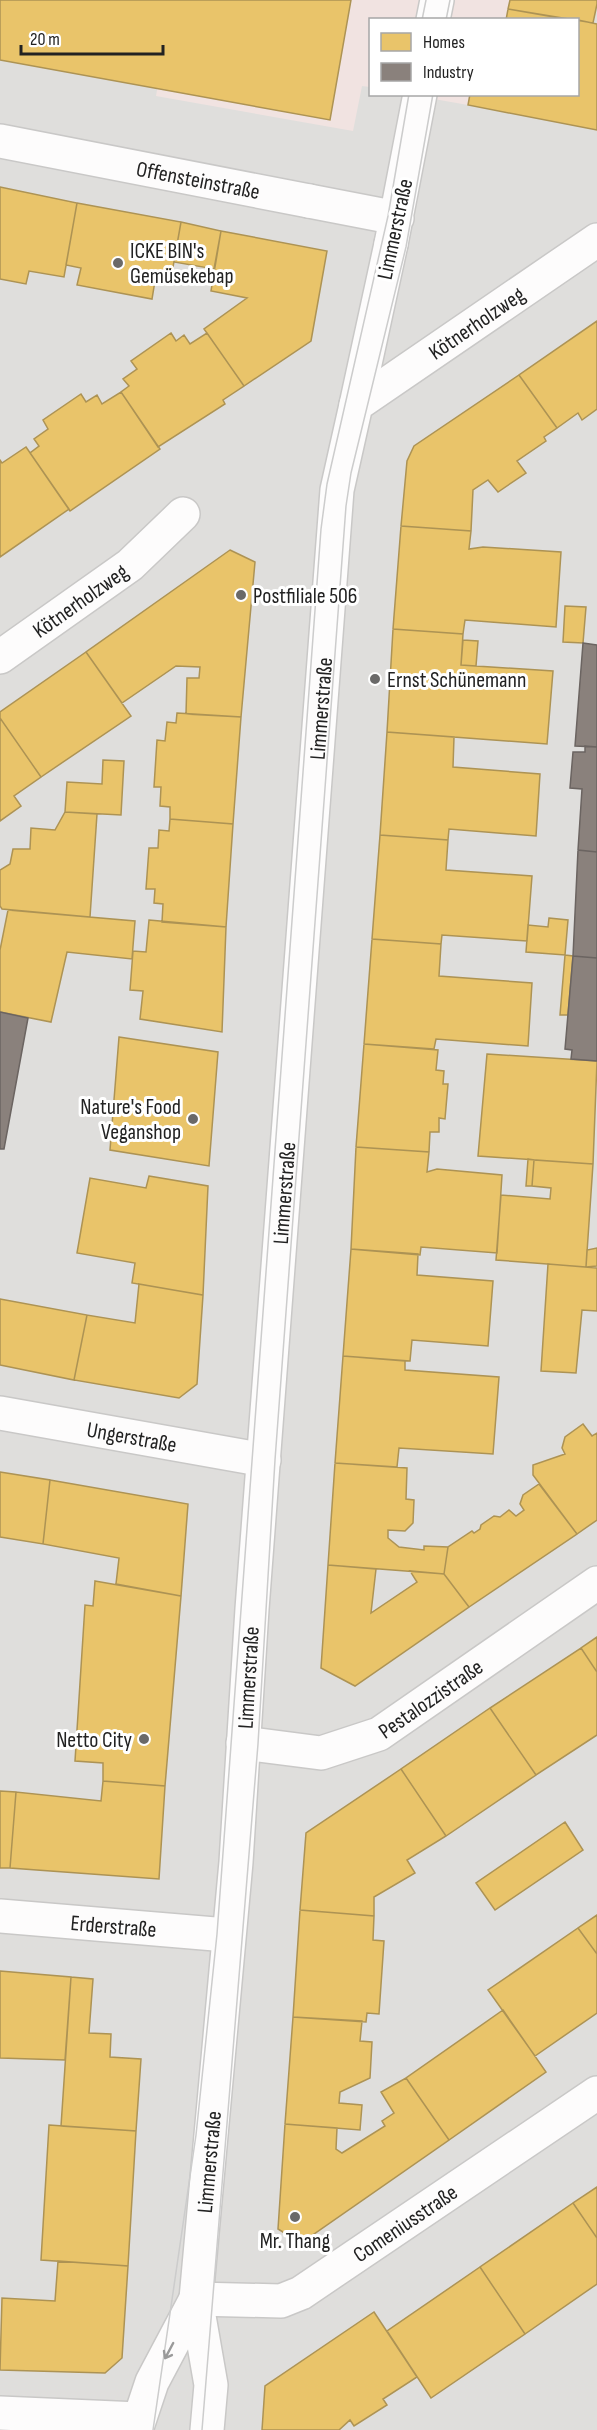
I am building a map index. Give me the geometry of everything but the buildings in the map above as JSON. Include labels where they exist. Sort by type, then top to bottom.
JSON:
[{"type":"street","points":[[433,18],[437,0]]},
{"type":"street","name":"Limmerstraße","points":[[207,2430],[211,2385],[196,2299],[227,1935],[236,1862],[333,533],[337,490],[394,231],[420,96]]},
{"type":"street","name":"Offensteinstraße","points":[[0,141],[309,201],[394,231]]},
{"type":"street","name":"Kötnerholzweg","points":[[356,405],[597,240]]},
{"type":"street","name":"Kötnerholzweg","points":[[0,657],[130,565],[183,514]]},
{"type":"street","name":"Ungerstraße","points":[[0,1413],[264,1460]]},
{"type":"street","name":"Pestalozzistraße","points":[[243,1743],[321,1753],[379,1734],[597,1583]]},
{"type":"street","name":"Erderstraße","points":[[0,1916],[227,1935]]},
{"type":"street","name":"Comeniusstraße","points":[[196,2299],[281,2301],[301,2294],[597,2093]]},
{"type":"street","name":"Limmerstraße","points":[[137,2425],[152,2382],[196,2299]]},
{"type":"street","points":[[0,2413],[137,2425]]},
{"type":"shaded area","points":[[0,0],[597,0],[597,2430],[0,2430]]},
{"type":"shaded area","points":[[172,0],[510,0],[506,18],[369,18],[369,87],[362,86],[353,131],[156,96]]},
{"type":"shaded area","points":[[417,96],[470,96],[468,105]]},
{"type":"tram line","points":[[422,18],[426,0]]},
{"type":"tram line","points":[[446,18],[450,0]]},
{"type":"tram line","points":[[153,2430],[196,2135],[217,1934],[321,529],[327,484],[388,216],[409,96]]},
{"type":"tram line","points":[[202,2430],[258,1744],[275,1460],[346,506],[351,473],[406,247],[433,96]]},
{"type":"place","name":"ICKE BIN's Gemüsekebap","points":[[118,263]]},
{"type":"place","name":"Postfiliale 506","points":[[241,595]]},
{"type":"place","name":"Ernst Schünemann","points":[[375,679]]},
{"type":"place","name":"Nature's Food Veganshop","points":[[193,1119]]},
{"type":"place","name":"Netto City","points":[[144,1739]]},
{"type":"place","name":"Mr. Thang","points":[[295,2217]]}]
